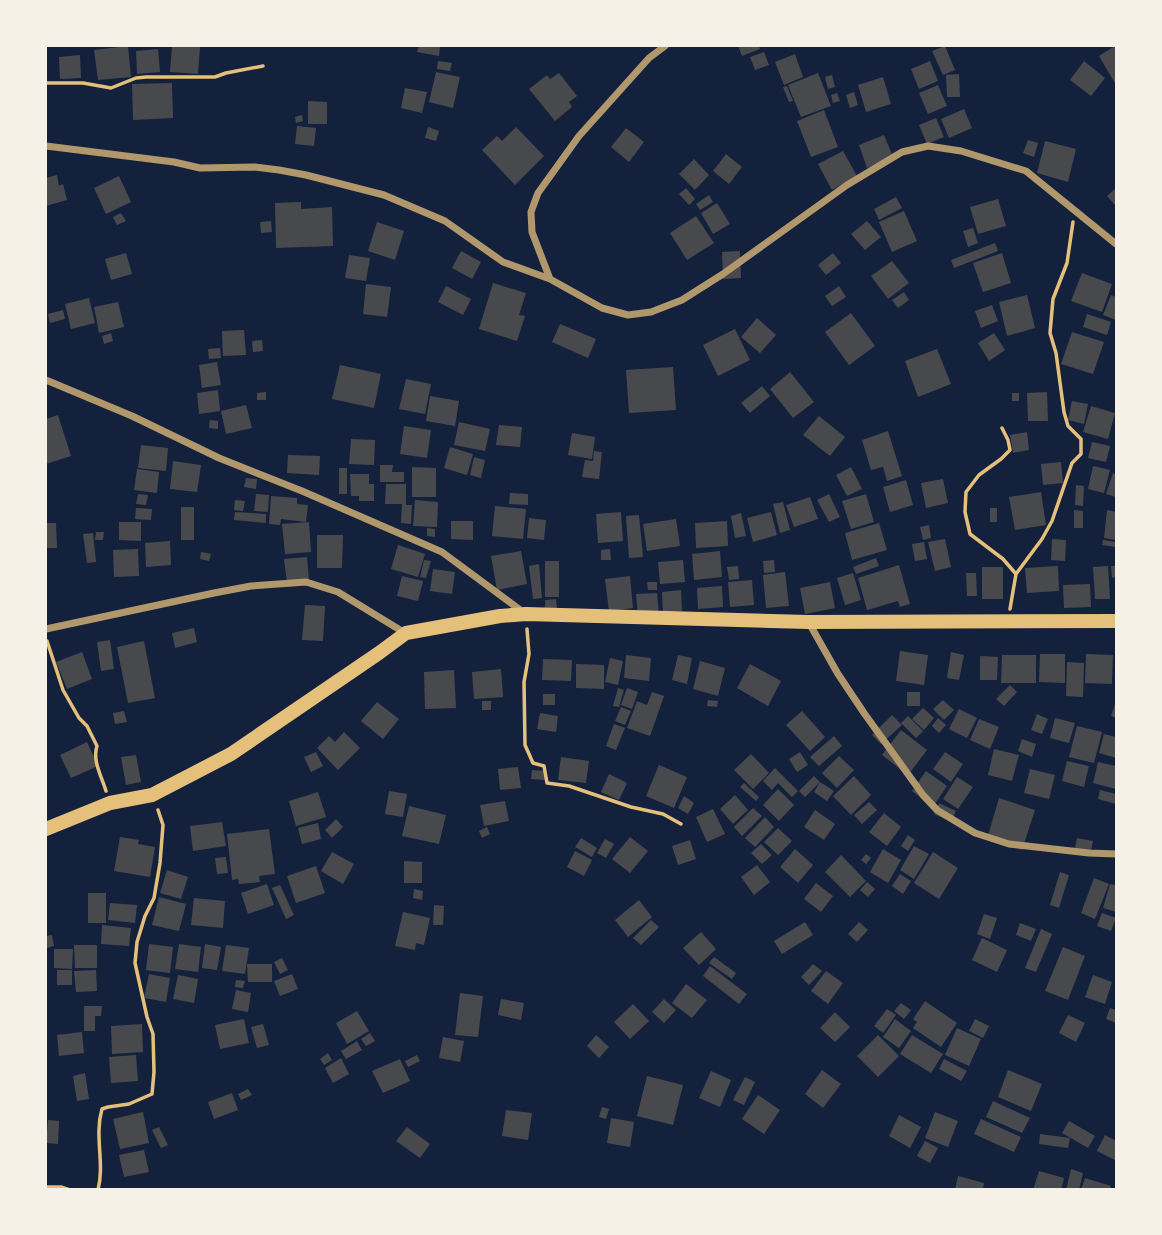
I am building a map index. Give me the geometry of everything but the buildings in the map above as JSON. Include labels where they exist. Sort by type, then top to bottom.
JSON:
[{"type":"main road","points":[[46,828],[110,803],[152,795],[231,754],[406,633],[526,614],[808,622],[1116,621]]},
{"type":"street","points":[[550,279],[533,232],[531,212],[538,193],[579,136],[649,58],[665,46]]},
{"type":"street","points":[[46,146],[174,162],[200,168],[255,167],[279,170],[384,195],[445,221],[503,262],[550,279],[602,308],[628,315],[651,312],[682,300],[858,178],[902,152],[928,146],[961,151],[1026,171],[1116,244]]},
{"type":"street","points":[[46,380],[132,416],[219,458],[442,552],[526,614]]},
{"type":"street","points":[[46,629],[251,586],[306,582],[338,592],[406,633]]},
{"type":"street","points":[[808,622],[864,713],[917,787],[937,810],[975,833],[1009,844],[1116,855]]},
{"type":"path","points":[[46,83],[83,83],[111,88],[146,76],[215,76],[263,66]]},
{"type":"path","points":[[1007,622],[1016,574],[1052,521],[1072,463],[1081,454],[1080,439],[1068,426],[1064,412],[1056,353],[1050,333],[1053,299],[1068,263],[1075,210]]},
{"type":"path","points":[[1002,428],[1010,450],[979,475],[966,492],[965,512],[970,534],[1003,559],[1016,574]]},
{"type":"path","points":[[526,614],[529,654],[524,682],[525,745],[533,762],[544,766],[547,783],[569,786],[631,807],[663,814],[681,824]]},
{"type":"path","points":[[46,637],[63,690],[97,746],[94,753],[96,762],[110,803]]},
{"type":"path","points":[[98,1189],[101,1179],[98,1122],[102,1109],[129,1104],[152,1094],[153,1034],[135,963],[137,943],[154,898],[160,863],[163,825],[152,795]]},
{"type":"path","points":[[46,1187],[70,1189]]}]
